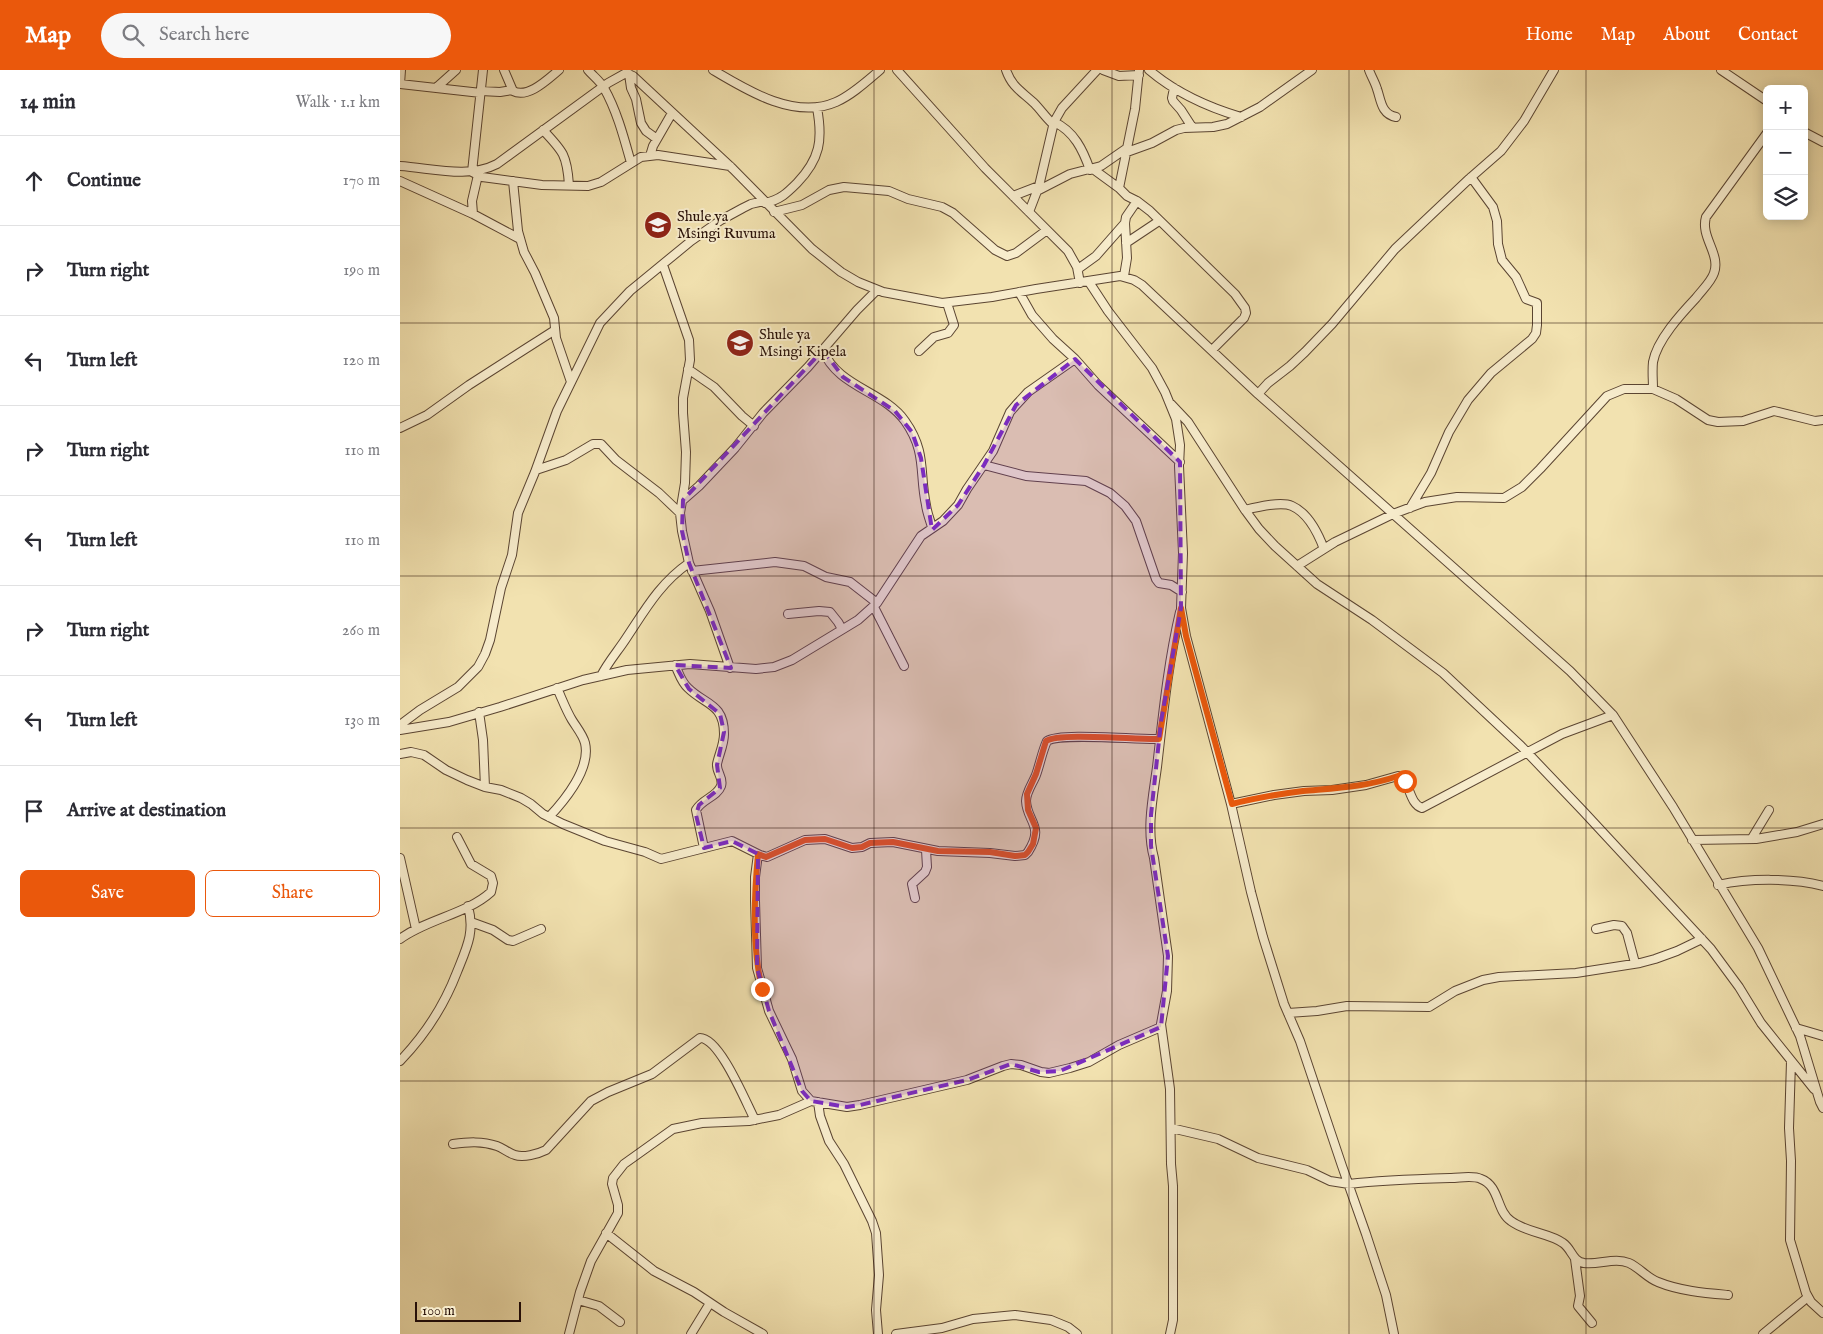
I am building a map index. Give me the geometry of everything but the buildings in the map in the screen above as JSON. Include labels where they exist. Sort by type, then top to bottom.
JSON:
[{"type":"street","points":[[401,70],[400,84],[481,92],[512,90],[521,94],[536,88],[559,70]]},
{"type":"street","points":[[437,87],[456,70]]},
{"type":"street","points":[[473,214],[472,201],[483,70]]},
{"type":"street","points":[[504,70],[512,90]]},
{"type":"street","points":[[588,70],[603,86],[620,126],[631,163]]},
{"type":"street","points":[[713,70],[748,91],[801,108],[817,108],[838,101],[880,70]]},
{"type":"street","points":[[897,70],[1046,230],[1068,251],[1078,269],[1080,283]]},
{"type":"street","points":[[1006,70],[1008,80],[1012,84],[1054,123],[1069,131],[1081,147],[1091,170],[1150,211],[1225,283],[1245,308],[1244,318],[1212,350]]},
{"type":"street","points":[[1029,212],[1038,188],[1054,123],[1062,108],[1098,70]]},
{"type":"street","points":[[1104,70],[1119,76],[1139,73],[1136,109],[1119,188]]},
{"type":"street","points":[[1149,70],[1174,88],[1206,105],[1241,117]]},
{"type":"street","points":[[1014,196],[1070,174],[1091,170],[1109,162],[1127,150],[1152,143],[1176,130],[1218,126],[1241,117],[1260,107],[1312,70]]},
{"type":"street","points":[[1369,70],[1384,110],[1391,116],[1396,117]]},
{"type":"street","points":[[1258,394],[1268,383],[1305,352],[1332,324],[1396,249],[1501,151],[1517,132],[1554,70]]},
{"type":"street","points":[[1721,70],[1763,98]]},
{"type":"street","points":[[475,173],[498,164],[603,86],[628,72]]},
{"type":"street","points":[[628,72],[730,166],[825,261],[858,282],[877,290],[919,299],[947,302],[992,297],[1124,276],[1142,285],[1258,394],[1570,672],[1613,715],[1758,948],[1800,1036],[1823,1108]]},
{"type":"street","points":[[628,72],[642,123],[646,131],[657,139]]},
{"type":"street","points":[[1174,88],[1173,101],[1192,127]]},
{"type":"street","points":[[400,725],[420,710],[458,687],[478,667],[490,640],[501,588],[512,555],[518,513],[557,411],[600,324],[630,291],[691,241],[721,220],[752,204],[780,198],[786,194],[809,171],[816,160],[820,134],[817,108]]},
{"type":"street","points":[[650,156],[657,139],[672,113]]},
{"type":"street","points":[[543,130],[564,155],[567,163],[569,185]]},
{"type":"street","points":[[1808,134],[1823,142]]},
{"type":"street","points":[[1653,389],[1654,360],[1659,346],[1712,278],[1715,271],[1716,262],[1704,230],[1706,217],[1763,139]]},
{"type":"street","points":[[400,166],[475,173],[542,185],[588,186],[602,182],[641,157],[658,155],[680,157],[730,166]]},
{"type":"street","points":[[1410,508],[1431,473],[1449,432],[1468,400],[1491,373],[1532,339],[1536,333],[1538,303],[1526,298],[1516,277],[1502,260],[1498,244],[1496,215],[1488,199],[1471,177]]},
{"type":"street","points":[[513,181],[520,238],[524,252],[535,272],[554,318],[559,349],[571,382]]},
{"type":"street","points":[[400,182],[473,214],[520,238]]},
{"type":"street","points":[[774,212],[802,205],[829,190],[844,187],[865,188],[889,191],[908,199],[942,207],[960,218],[995,250],[1007,256],[1016,254],[1046,230]]},
{"type":"street","points":[[1078,269],[1096,256],[1124,223],[1137,201]]},
{"type":"street","points":[[1126,243],[1160,221]]},
{"type":"street","points":[[1124,223],[1127,258],[1124,276]]},
{"type":"street","points":[[663,264],[688,340],[688,369],[683,398],[686,452],[683,500],[680,514],[682,531],[690,567],[710,611],[730,668]]},
{"type":"street","points":[[1090,282],[1108,311],[1152,368],[1170,403],[1179,435],[1183,553],[1181,608],[1159,739],[1151,833],[1151,846],[1169,971],[1161,1027],[1169,1082],[1173,1196],[1173,1320],[1170,1334]]},
{"type":"street","points":[[683,500],[699,486],[754,426],[763,413],[824,350],[856,310],[877,290]]},
{"type":"street","points":[[1019,292],[1032,315],[1059,344],[1098,385],[1180,462]]},
{"type":"street","points":[[919,351],[934,338],[948,333],[954,325],[947,302]]},
{"type":"street","points":[[400,428],[427,415],[469,385],[555,330]]},
{"type":"street","points":[[824,350],[827,360],[843,377],[895,411],[904,419],[912,432],[922,458],[925,504],[932,527]]},
{"type":"street","points":[[400,730],[449,722],[557,688],[628,670],[690,664],[756,670],[774,667],[792,660],[864,616],[876,605],[921,536],[943,521],[954,510],[993,451],[1010,412],[1028,392],[1075,359]]},
{"type":"street","points":[[688,369],[714,387],[754,426]]},
{"type":"street","points":[[1297,566],[1335,542],[1394,514],[1425,502],[1443,498],[1504,498],[1511,495],[1522,487],[1558,452],[1607,396],[1624,389],[1653,389],[1676,399],[1696,413],[1713,421],[1743,421],[1774,411],[1815,421],[1823,420]]},
{"type":"street","points":[[1170,403],[1188,422],[1259,529],[1297,566],[1328,592],[1365,615],[1423,657],[1472,699],[1528,754],[1702,939],[1739,987],[1760,1023],[1817,1092]]},
{"type":"street","points":[[536,470],[566,460],[598,443],[616,460],[659,493],[680,514]]},
{"type":"street","points":[[984,465],[1026,476],[1086,481],[1110,493],[1125,506],[1136,521],[1156,579],[1159,583],[1171,585],[1182,592]]},
{"type":"street","points":[[1245,510],[1270,506],[1293,506],[1307,518],[1324,549]]},
{"type":"street","points":[[601,676],[610,658],[655,594],[680,569],[774,562],[804,566],[826,577],[850,582],[876,605],[904,666]]},
{"type":"street","points":[[1181,608],[1186,636],[1232,804],[1251,892],[1276,978],[1300,1041],[1386,1295],[1394,1334]]},
{"type":"street","points":[[788,614],[819,611],[830,612],[842,629]]},
{"type":"street","points":[[675,665],[689,689],[708,701],[720,714],[724,732],[724,741],[717,765],[722,780],[720,788],[699,805],[696,810],[704,848]]},
{"type":"street","points":[[549,816],[572,789],[586,761],[587,754],[584,741],[571,719],[557,688]]},
{"type":"street","points":[[479,712],[483,740],[485,787]]},
{"type":"street","points":[[1232,804],[1274,795],[1366,785],[1398,776],[1405,781],[1416,804],[1422,808],[1528,754],[1562,734],[1613,715]]},
{"type":"street","points":[[400,754],[411,752],[424,755],[446,770],[466,780],[521,798],[549,816],[605,841],[645,852],[661,859],[732,841],[766,857],[805,840],[825,839],[852,848],[862,847],[870,843],[897,842],[926,850],[990,852],[1015,856],[1025,855],[1033,844],[1036,828],[1028,810],[1027,794],[1036,774],[1046,741],[1052,738],[1069,736],[1159,739]]},
{"type":"street","points":[[1752,838],[1768,810]]},
{"type":"street","points":[[1692,840],[1752,838],[1797,832],[1823,824]]},
{"type":"street","points":[[400,939],[416,929],[468,906],[491,892],[494,883],[491,876],[471,864],[458,837]]},
{"type":"street","points":[[915,898],[912,884],[925,872],[927,867],[926,850]]},
{"type":"street","points":[[758,854],[755,877],[757,968],[769,1011],[792,1059],[802,1091],[815,1102],[829,1141],[844,1164],[876,1233],[879,1275],[876,1310],[878,1334]]},
{"type":"street","points":[[400,858],[416,929]]},
{"type":"street","points":[[1718,885],[1751,881],[1805,881],[1823,886]]},
{"type":"street","points":[[400,1061],[428,1028],[448,996],[468,948],[471,922],[468,906]]},
{"type":"street","points":[[471,922],[493,930],[508,940],[513,941],[540,930]]},
{"type":"street","points":[[1596,929],[1614,925],[1622,926],[1627,933],[1635,963]]},
{"type":"street","points":[[1288,1013],[1347,1006],[1429,1007],[1455,991],[1483,980],[1499,977],[1576,973],[1635,963],[1655,959],[1702,939]]},
{"type":"street","points":[[568,1334],[591,1261],[618,1213],[618,1205],[612,1184],[613,1178],[624,1164],[673,1129],[702,1123],[754,1120],[779,1115],[815,1102],[847,1107],[860,1105],[967,1080],[1011,1064],[1021,1065],[1039,1072],[1060,1071],[1089,1062],[1119,1045],[1161,1027]]},
{"type":"street","points":[[1796,1028],[1823,1036]]},
{"type":"street","points":[[453,1144],[484,1143],[497,1146],[518,1156],[540,1153],[546,1150],[594,1099],[652,1074],[700,1038],[710,1042],[726,1062],[754,1120]]},
{"type":"street","points":[[1791,1061],[1789,1128],[1791,1161],[1790,1240],[1808,1297],[1816,1308],[1823,1313]]},
{"type":"street","points":[[1171,1128],[1218,1139],[1258,1158],[1307,1170],[1330,1181],[1349,1184],[1480,1178],[1488,1183],[1493,1190],[1501,1209],[1509,1220],[1528,1230],[1566,1244],[1575,1259],[1580,1296],[1578,1306],[1592,1323]]},
{"type":"street","points":[[606,1233],[654,1271],[763,1334]]},
{"type":"street","points":[[1575,1259],[1584,1263],[1623,1261],[1657,1282],[1700,1293],[1728,1296]]},
{"type":"street","points":[[1763,1334],[1808,1297]]},
{"type":"street","points":[[578,1300],[599,1306],[620,1322]]},
{"type":"street","points":[[691,1334],[710,1303]]},
{"type":"street","points":[[896,1334],[942,1328],[973,1318],[1015,1315],[1051,1320],[1068,1327],[1077,1334]]},
{"type":"highlighted area","points":[[823,350],[843,377],[895,411],[912,432],[921,458],[932,530],[958,505],[984,465],[1016,405],[1075,359],[1180,462],[1181,608],[1161,722],[1151,815],[1151,846],[1168,956],[1161,1027],[1060,1071],[1039,1072],[1011,1064],[967,1080],[860,1105],[847,1107],[811,1101],[802,1091],[769,1011],[757,968],[758,854],[732,841],[704,848],[696,815],[699,805],[720,788],[717,765],[724,732],[720,714],[689,689],[675,665],[731,668],[689,563],[682,531],[683,500]]},
{"type":"place","name":"Shule ya Msingi Ruvuma","points":[[658,225]]},
{"type":"place","name":"Shule ya Msingi Kipela","points":[[740,343]]},
{"type":"route","points":[[762,989],[757,968],[755,901],[755,877],[758,854],[766,857],[805,840],[825,839],[849,848],[862,847],[870,843],[893,842],[927,850],[990,852],[1015,856],[1025,855],[1033,844],[1036,828],[1028,810],[1027,794],[1036,774],[1046,741],[1052,738],[1069,736],[1159,739],[1177,622],[1181,608],[1186,636],[1232,804],[1274,795],[1366,785],[1398,776],[1405,781]]}]
